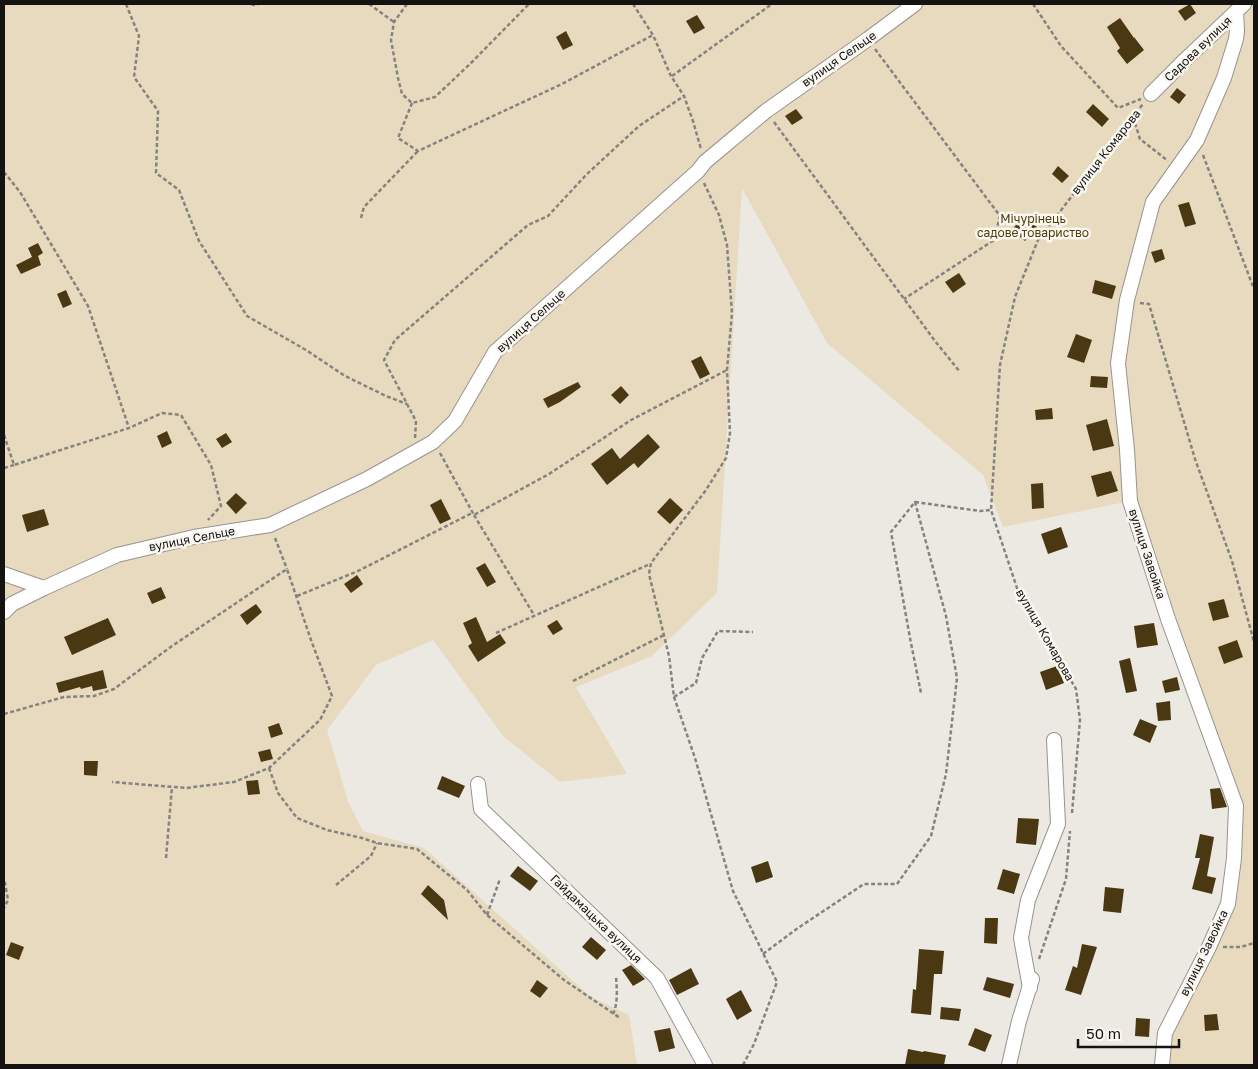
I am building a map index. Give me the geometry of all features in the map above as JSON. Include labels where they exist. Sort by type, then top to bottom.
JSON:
[{"type":"street","name":"вулиця Сельце","points":[[4,612],[12,604],[117,555],[194,537],[270,525],[367,479],[433,442],[455,421],[496,352],[702,166],[766,111],[916,4]]},
{"type":"street","name":"Садова вулиця","points":[[1151,94],[1240,8]]},
{"type":"street","name":"вулиця Завойка","points":[[1162,1065],[1165,1033],[1209,947],[1228,904],[1234,858],[1236,806],[1168,619],[1130,501],[1118,363],[1127,300],[1153,202],[1197,140],[1224,78],[1234,47],[1240,8]]},
{"type":"street","points":[[4,574],[44,588]]},
{"type":"street","points":[[1010,1065],[1019,1021],[1031,984],[1021,938],[1028,900],[1058,824],[1054,740]]},
{"type":"street","name":"Гайдамацька вулиця","points":[[478,784],[481,809],[658,978],[705,1065]]},
{"type":"path","points":[[126,4],[139,36],[134,77],[158,111],[156,173],[179,190],[199,241],[247,316],[306,350],[345,376],[407,404]]},
{"type":"path","points":[[251,4],[259,4]]},
{"type":"path","points":[[369,4],[394,22]]},
{"type":"path","points":[[407,4],[394,22],[391,40],[402,94],[412,103]]},
{"type":"path","points":[[412,103],[435,97],[529,4]]},
{"type":"path","points":[[496,633],[651,563],[679,528],[726,458],[730,433],[727,370],[732,313],[727,245],[702,166],[693,121],[684,96],[671,76],[653,35],[633,4]]},
{"type":"path","points":[[671,76],[772,4]]},
{"type":"path","points":[[1033,4],[1061,46],[1118,108],[1151,94]]},
{"type":"path","points":[[361,218],[364,207],[418,151],[562,84],[653,35]]},
{"type":"path","points":[[868,39],[1000,216],[994,240],[904,299]]},
{"type":"path","name":"вулиця Комарова","points":[[1072,819],[1080,720],[1076,689],[1018,591],[991,510],[1000,365],[1015,296],[1038,240],[1151,94]]},
{"type":"path","points":[[414,453],[416,421],[384,360],[395,340],[528,225],[548,216],[587,174],[638,126],[684,96]]},
{"type":"path","points":[[412,103],[398,138],[418,151]]},
{"type":"path","points":[[766,111],[960,372]]},
{"type":"path","points":[[1133,117],[1140,139],[1177,168]]},
{"type":"path","points":[[1197,140],[1254,289]]},
{"type":"path","points":[[4,172],[20,192],[88,306],[129,428]]},
{"type":"path","points":[[1127,300],[1149,304],[1195,458],[1232,561],[1254,642]]},
{"type":"path","points":[[297,596],[358,571],[473,514],[549,474],[632,420],[727,370]]},
{"type":"path","points":[[4,468],[129,428],[162,413],[182,415],[211,465],[221,506],[194,537]]},
{"type":"path","points":[[4,435],[14,465]]},
{"type":"path","points":[[433,442],[473,514],[534,616]]},
{"type":"path","points":[[915,502],[980,511],[991,510]]},
{"type":"path","points":[[915,502],[891,532],[922,693]]},
{"type":"path","points":[[763,954],[864,884],[897,884],[930,836],[946,774],[957,678],[946,616],[915,502]]},
{"type":"path","points":[[112,782],[186,788],[234,782],[269,768],[320,720],[332,696],[270,525]]},
{"type":"path","points":[[651,563],[649,574],[669,656],[674,697],[695,758],[733,891],[777,982],[754,1044],[743,1065]]},
{"type":"path","points":[[4,714],[64,696],[94,696],[114,689],[172,646],[287,569]]},
{"type":"path","points":[[674,697],[696,683],[702,658],[718,631],[753,632]]},
{"type":"path","points":[[574,681],[664,635]]},
{"type":"path","points":[[269,768],[278,793],[297,818],[327,830],[377,843],[417,848],[467,890],[488,915],[564,980],[620,1018]]},
{"type":"path","points":[[166,858],[172,787]]},
{"type":"path","points":[[1031,984],[1066,879],[1071,829]]},
{"type":"path","points":[[336,885],[371,856],[377,843]]},
{"type":"path","points":[[488,915],[500,879]]},
{"type":"path","points":[[4,882],[8,900],[4,908]]},
{"type":"path","points":[[1209,947],[1242,947],[1254,943]]},
{"type":"path","points":[[613,1014],[617,988],[616,977]]},
{"type":"green space","name":"Мічурінець садове товариство","points":[[4,4],[1254,4],[1254,1065],[1162,1065],[1165,1033],[1228,904],[1236,806],[1130,501],[1003,527],[983,475],[827,343],[742,188],[717,593],[652,656],[576,687],[627,774],[560,782],[504,737],[433,640],[376,665],[327,730],[348,801],[363,831],[424,848],[591,997],[629,1015],[637,1065],[4,1065]]},
{"type":"building","points":[[1190,4],[1196,13],[1185,21],[1178,11]]},
{"type":"building","points":[[697,15],[705,28],[694,34],[686,21]]},
{"type":"building","points":[[1120,18],[1144,50],[1127,64],[1117,51],[1120,48],[1107,27]]},
{"type":"building","points":[[566,31],[573,45],[563,50],[556,37]]},
{"type":"building","points":[[1177,88],[1186,95],[1179,104],[1170,97]]},
{"type":"building","points":[[1093,104],[1109,119],[1102,127],[1086,112]]},
{"type":"building","points":[[796,109],[803,118],[792,125],[785,116]]},
{"type":"building","points":[[1058,166],[1069,176],[1062,183],[1052,174]]},
{"type":"building","points":[[1189,202],[1196,224],[1185,227],[1178,205]]},
{"type":"building","points":[[1023,216],[1037,227],[1025,241],[1012,230]]},
{"type":"building","points":[[38,243],[43,253],[38,256],[41,265],[21,274],[16,265],[32,257],[28,248]]},
{"type":"building","points":[[1162,249],[1165,259],[1155,263],[1151,252]]},
{"type":"building","points":[[959,273],[966,284],[953,293],[945,282]]},
{"type":"building","points":[[1095,280],[1116,286],[1112,299],[1092,293]]},
{"type":"building","points":[[66,290],[72,304],[63,308],[57,294]]},
{"type":"building","points":[[1076,334],[1092,340],[1084,363],[1067,357]]},
{"type":"building","points":[[701,356],[710,374],[700,379],[691,361]]},
{"type":"building","points":[[1091,376],[1108,377],[1107,388],[1090,387]]},
{"type":"building","points":[[578,382],[581,387],[548,408],[543,399]]},
{"type":"building","points":[[621,386],[629,395],[620,404],[611,395]]},
{"type":"building","points":[[1052,408],[1053,419],[1036,420],[1035,410]]},
{"type":"building","points":[[1107,419],[1114,446],[1093,451],[1086,425]]},
{"type":"building","points":[[167,431],[172,443],[162,448],[157,436]]},
{"type":"building","points":[[226,433],[232,442],[222,448],[216,439]]},
{"type":"building","points":[[648,434],[660,447],[638,468],[634,463],[607,485],[591,464],[612,448],[620,459]]},
{"type":"building","points":[[1111,471],[1118,491],[1097,497],[1091,476]]},
{"type":"building","points":[[1043,483],[1044,508],[1032,509],[1031,484]]},
{"type":"building","points":[[236,493],[247,503],[236,514],[226,503]]},
{"type":"building","points":[[670,498],[683,510],[670,524],[657,512]]},
{"type":"building","points":[[441,499],[451,519],[440,524],[430,505]]},
{"type":"building","points":[[44,509],[49,525],[27,532],[22,515]]},
{"type":"building","points":[[1061,527],[1068,547],[1048,554],[1041,534]]},
{"type":"building","points":[[485,563],[496,582],[487,587],[476,568]]},
{"type":"building","points":[[357,575],[363,584],[351,593],[344,584]]},
{"type":"building","points":[[161,587],[166,598],[152,604],[147,593]]},
{"type":"building","points":[[1224,599],[1229,617],[1213,621],[1208,603]]},
{"type":"building","points":[[256,604],[262,612],[247,625],[240,615]]},
{"type":"building","points":[[476,617],[487,642],[500,634],[506,643],[478,662],[468,646],[472,643],[463,623]]},
{"type":"building","points":[[108,618],[116,635],[72,655],[64,637]]},
{"type":"building","points":[[557,620],[563,629],[553,635],[547,626]]},
{"type":"building","points":[[1154,623],[1158,645],[1137,648],[1134,626]]},
{"type":"building","points":[[1237,640],[1243,657],[1224,664],[1218,647]]},
{"type":"building","points":[[1130,658],[1137,691],[1126,693],[1119,661]]},
{"type":"building","points":[[1057,666],[1064,683],[1046,690],[1040,672]]},
{"type":"building","points":[[103,670],[107,688],[93,691],[92,686],[81,689],[80,687],[59,693],[56,683]]},
{"type":"building","points":[[1177,677],[1180,690],[1165,693],[1162,681]]},
{"type":"building","points":[[1170,701],[1171,720],[1158,721],[1156,703]]},
{"type":"building","points":[[1140,719],[1157,726],[1150,743],[1133,735]]},
{"type":"building","points":[[279,723],[283,734],[271,738],[268,727]]},
{"type":"building","points":[[270,749],[273,759],[261,762],[258,752]]},
{"type":"building","points":[[84,761],[98,761],[97,776],[84,775]]},
{"type":"building","points":[[442,776],[465,786],[459,798],[437,789]]},
{"type":"building","points":[[258,780],[260,794],[248,795],[246,781]]},
{"type":"building","points":[[1220,788],[1227,807],[1212,809],[1210,789]]},
{"type":"building","points":[[1018,818],[1039,819],[1036,845],[1016,843]]},
{"type":"building","points":[[1200,834],[1214,837],[1207,876],[1216,878],[1212,894],[1192,889],[1200,858],[1195,858]]},
{"type":"building","points":[[768,861],[773,877],[756,883],[751,867]]},
{"type":"building","points":[[518,866],[538,881],[530,891],[510,876]]},
{"type":"building","points":[[1003,869],[1020,874],[1014,894],[997,889]]},
{"type":"building","points":[[428,885],[444,900],[448,920],[421,894]]},
{"type":"building","points":[[1105,887],[1124,889],[1121,913],[1103,911]]},
{"type":"building","points":[[985,918],[998,918],[997,944],[984,943]]},
{"type":"building","points":[[591,937],[606,950],[597,960],[582,947]]},
{"type":"building","points":[[11,942],[24,947],[19,960],[6,955]]},
{"type":"building","points":[[1082,944],[1097,947],[1081,995],[1065,990],[1073,966],[1077,968]]},
{"type":"building","points":[[919,949],[944,951],[942,974],[934,974],[931,1015],[911,1013],[913,989],[916,990]]},
{"type":"building","points":[[631,965],[645,979],[633,986],[622,970]]},
{"type":"building","points":[[691,968],[699,984],[677,995],[669,980]]},
{"type":"building","points":[[987,977],[1014,984],[1010,998],[983,990]]},
{"type":"building","points":[[537,980],[548,988],[540,998],[530,991]]},
{"type":"building","points":[[741,990],[752,1011],[737,1020],[726,999]]},
{"type":"building","points":[[941,1007],[961,1009],[959,1021],[940,1019]]},
{"type":"building","points":[[1217,1014],[1219,1030],[1205,1031],[1204,1015]]},
{"type":"building","points":[[1136,1018],[1150,1019],[1149,1037],[1135,1036]]},
{"type":"building","points":[[670,1028],[675,1048],[659,1052],[654,1031]]},
{"type":"building","points":[[975,1028],[992,1035],[985,1052],[968,1045]]},
{"type":"building","points":[[908,1049],[946,1055],[944,1065],[905,1065]]}]
